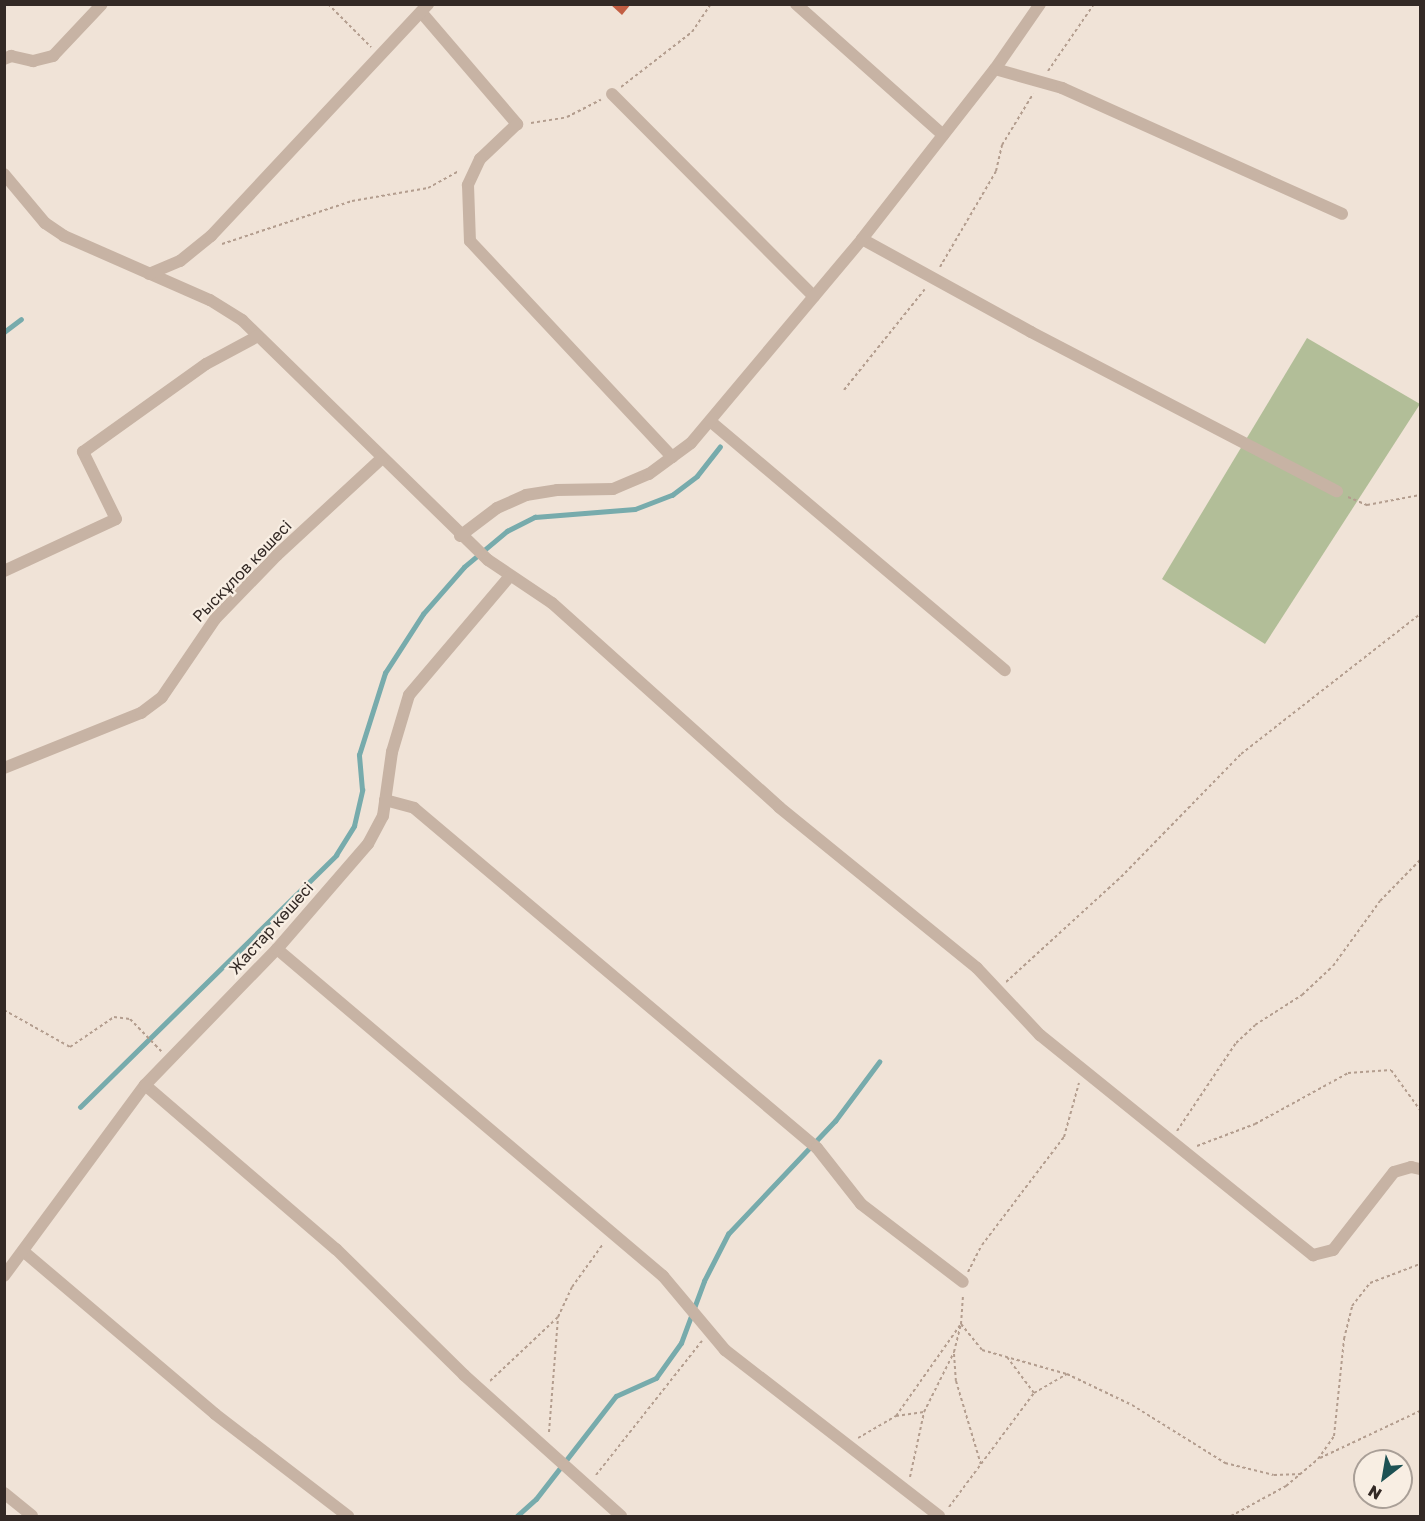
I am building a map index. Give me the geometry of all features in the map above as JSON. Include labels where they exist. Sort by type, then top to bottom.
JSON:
[{"type":"street","points":[[4,58],[11,56],[33,61],[53,56],[102,4]]},
{"type":"street","points":[[796,4],[944,135]]},
{"type":"street","points":[[460,536],[497,508],[526,495],[557,490],[613,489],[649,474],[672,457],[710,421],[862,239],[995,69],[1040,4]]},
{"type":"street","points":[[149,274],[180,261],[211,236],[425,8],[517,124],[480,159],[468,185],[470,241],[672,457]]},
{"type":"street","points":[[995,69],[1062,88],[1342,214]]},
{"type":"street","points":[[612,94],[814,297]]},
{"type":"street","points":[[4,174],[45,223],[64,236],[210,300],[242,320],[460,536],[509,577],[552,603],[779,807],[977,968],[1040,1035],[1313,1255],[1333,1250],[1394,1172],[1411,1167],[1420,1169]]},
{"type":"street","points":[[862,239],[1337,491]]},
{"type":"street","points":[[4,571],[117,519],[83,452],[206,364],[258,336]]},
{"type":"street","points":[[710,421],[1005,670]]},
{"type":"street","name":"Рыскұлов көшесі","points":[[4,768],[141,713],[162,697],[215,619],[277,555],[382,458]]},
{"type":"street","name":"Жастар көшесі","points":[[4,1276],[145,1085],[277,949],[368,844],[383,816],[392,752],[409,694],[509,577]]},
{"type":"street","points":[[385,800],[414,808],[817,1148],[861,1204],[963,1282]]},
{"type":"street","points":[[277,949],[663,1276],[725,1350],[907,1491],[944,1512]]},
{"type":"street","points":[[145,1085],[336,1249],[481,1390],[621,1516]]},
{"type":"street","points":[[23,1251],[215,1414],[348,1516]]},
{"type":"street","points":[[4,1493],[32,1516]]},
{"type":"path","points":[[328,4],[380,55]]},
{"type":"path","points":[[517,124],[567,117],[612,94],[692,32],[711,4]]},
{"type":"path","points":[[844,390],[933,278],[996,171],[1002,145],[1040,82],[1094,4]]},
{"type":"path","points":[[220,245],[352,201],[428,188],[480,159]]},
{"type":"path","points":[[1337,491],[1367,506],[1420,495]]},
{"type":"path","points":[[998,990],[1121,877],[1241,754],[1420,614]]},
{"type":"path","points":[[1171,1140],[1236,1043],[1255,1025],[1302,995],[1333,966],[1380,901],[1420,860]]},
{"type":"path","points":[[4,1010],[70,1047],[114,1017],[130,1019],[170,1059]]},
{"type":"path","points":[[907,1491],[924,1412],[954,1352],[962,1324],[963,1282],[981,1245],[1064,1137],[1082,1069]]},
{"type":"path","points":[[1184,1151],[1255,1124],[1348,1073],[1390,1070],[1420,1110]]},
{"type":"path","points":[[481,1390],[558,1317],[573,1287],[602,1249],[609,1230]]},
{"type":"path","points":[[1231,1516],[1302,1474],[1318,1459],[1334,1436],[1344,1339],[1352,1306],[1370,1283],[1420,1264]]},
{"type":"path","points":[[547,1449],[558,1317]]},
{"type":"path","points":[[962,1324],[982,1350],[1067,1374],[1132,1405],[1225,1463],[1274,1475],[1302,1474]]},
{"type":"path","points":[[896,1416],[962,1324]]},
{"type":"path","points":[[587,1486],[710,1332]]},
{"type":"path","points":[[954,1352],[956,1381],[981,1465]]},
{"type":"path","points":[[1007,1357],[1034,1393]]},
{"type":"path","points":[[944,1512],[1034,1393],[1067,1374]]},
{"type":"path","points":[[1318,1459],[1420,1411]]},
{"type":"path","points":[[846,1444],[896,1416],[924,1412]]},
{"type":"green space","points":[[1307,338],[1420,404],[1265,644],[1162,579]]},
{"type":"building","points":[[610,4],[631,4],[622,15]]},
{"type":"waterway","points":[[4,332],[21,319]]},
{"type":"waterway","points":[[80,1107],[336,855],[354,826],[362,790],[359,755],[385,673],[423,614],[464,567],[507,531],[535,517],[635,509],[672,495],[697,476],[720,447]]},
{"type":"waterway","points":[[517,1516],[536,1499],[616,1396],[656,1378],[681,1343],[704,1281],[728,1234],[835,1121],[879,1062]]}]
